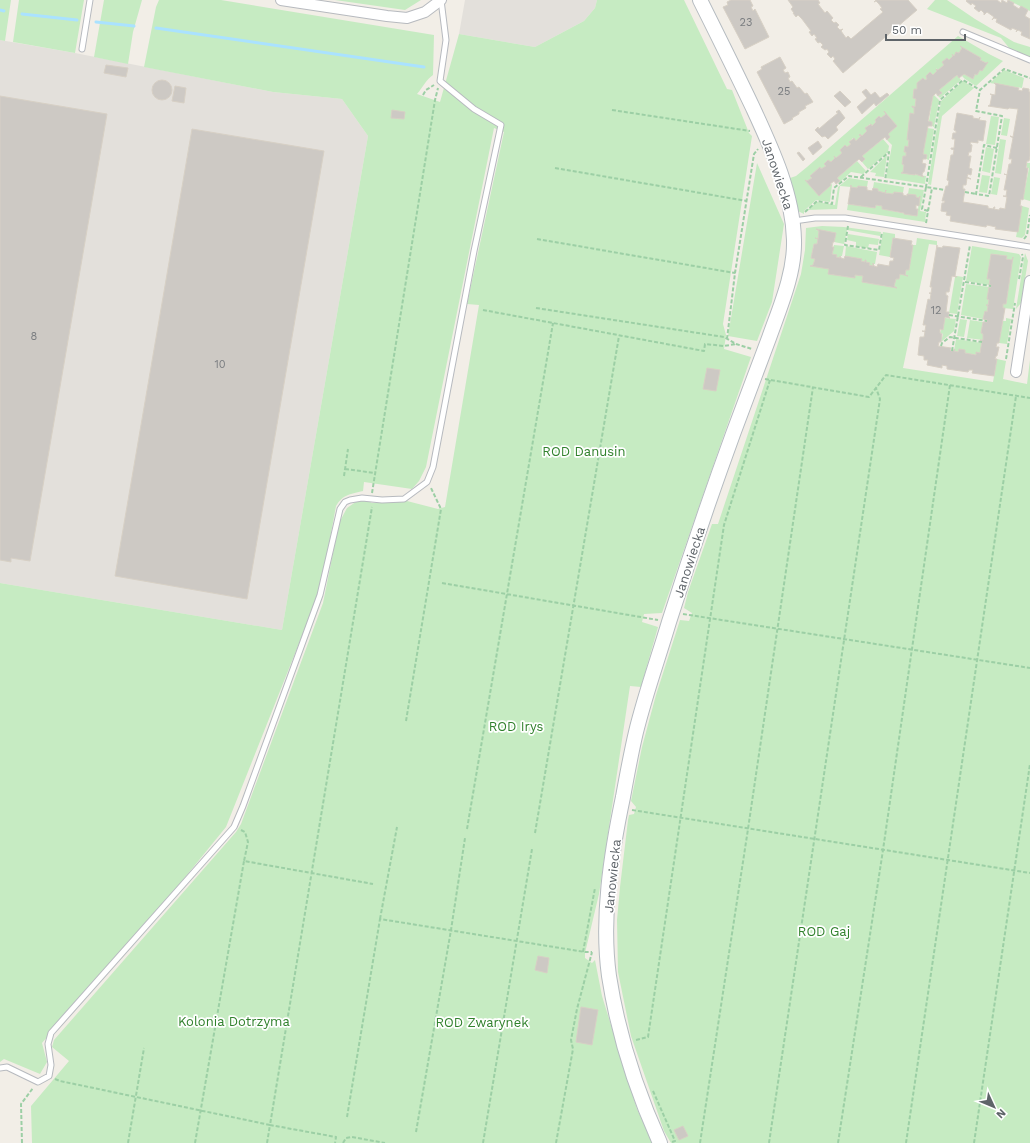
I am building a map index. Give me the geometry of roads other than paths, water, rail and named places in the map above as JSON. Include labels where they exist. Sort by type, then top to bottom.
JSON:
[{"type":"street","points":[[281,0],[407,18],[425,12],[441,0]]},
{"type":"street","name":"Janowiecka","points":[[660,1143],[644,1106],[621,1034],[609,975],[607,921],[611,867],[617,827],[636,733],[651,677],[714,487],[778,313],[793,256],[793,222],[788,197],[775,157],[746,92],[700,0]]},
{"type":"street","points":[[1016,372],[1030,281]]},
{"type":"lane","points":[[82,49],[90,0]]},
{"type":"lane","points":[[0,1068],[7,1067],[38,1082],[49,1076],[51,1065],[48,1044],[51,1033],[234,827],[320,595],[340,509],[345,502],[362,498],[382,500],[404,499],[427,482],[433,467],[474,251],[501,125],[474,109],[440,81],[446,40],[441,0]]},
{"type":"lane","points":[[963,32],[1030,60]]},
{"type":"lane","points":[[793,222],[815,218],[845,218],[1030,247]]},
{"type":"waterway","points":[[0,10],[4,11]]},
{"type":"waterway","points":[[22,14],[77,20]]},
{"type":"waterway","points":[[96,22],[134,26]]},
{"type":"waterway","points":[[156,28],[424,67]]},
{"type":"park label","name":"ROD Danusin","points":[[584,451]]},
{"type":"park label","name":"ROD Irys","points":[[516,726]]},
{"type":"park label","name":"ROD Gaj","points":[[824,931]]},
{"type":"park label","name":"Kolonia Dotrzyma","points":[[234,1021]]},
{"type":"park label","name":"ROD Zwarynek","points":[[482,1022]]}]
